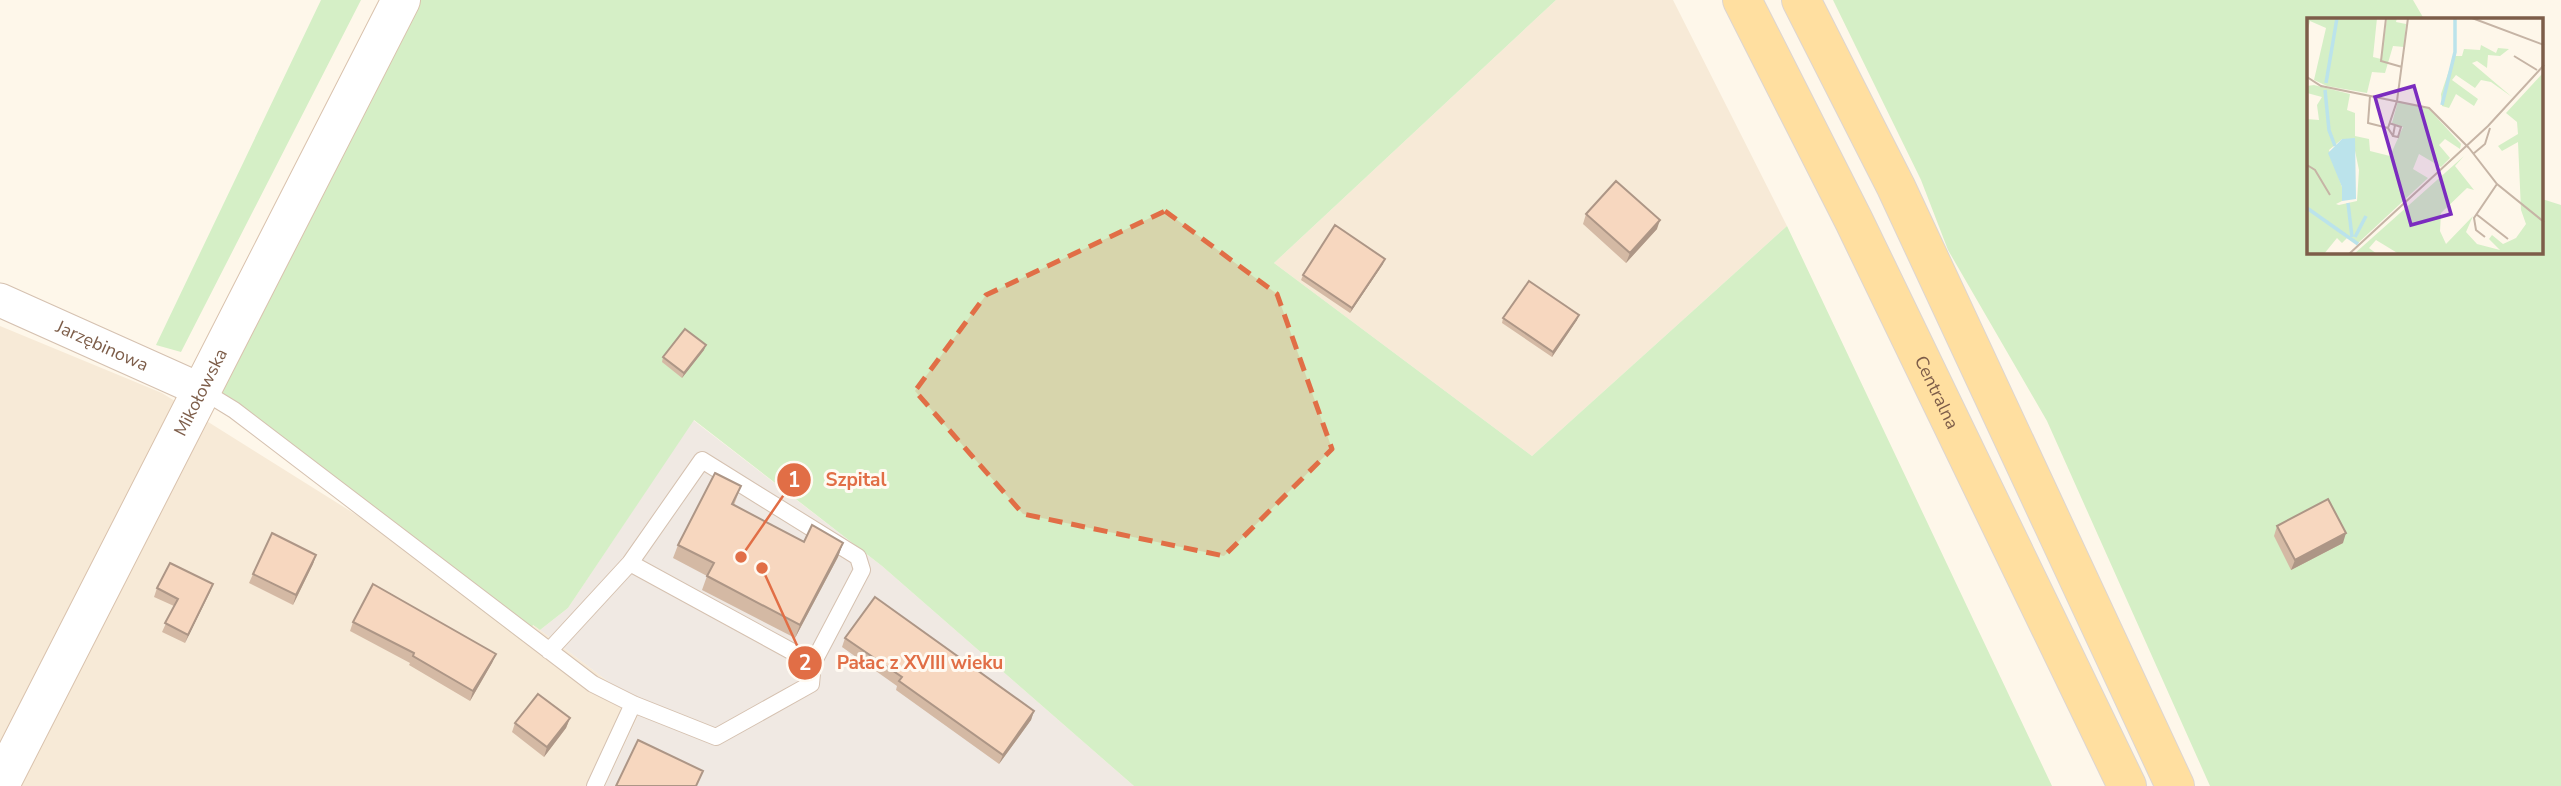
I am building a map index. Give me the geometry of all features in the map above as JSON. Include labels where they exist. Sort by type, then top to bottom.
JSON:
[{"type":"main road","name":"Mikołowska","points":[[0,785],[401,0]]},
{"type":"main road","name":"Centralna","points":[[1742,0],[1854,221],[2127,786]]},
{"type":"main road","points":[[1801,0],[1896,187],[2175,786]]},
{"type":"street","name":"Jarzębinowa","points":[[0,300],[203,391]]},
{"type":"lane","points":[[203,391],[245,419],[549,651],[593,684],[633,704],[716,737],[811,684],[813,663],[862,570],[858,557],[702,460],[630,563],[549,651]]},
{"type":"lane","points":[[630,563],[813,663]]},
{"type":"lane","points":[[595,786],[633,704]]},
{"type":"highlighted area","points":[[1165,211],[1277,294],[1332,449],[1224,556],[1023,514],[915,391],[986,295]]},
{"type":"shaded area","points":[[1556,0],[1673,0],[1787,226],[1532,456],[1274,263]]},
{"type":"shaded area","points":[[0,326],[162,393],[540,630],[642,707],[605,786],[0,786]]},
{"type":"shaded area","points":[[693,420],[882,566],[1134,786],[605,786],[642,707],[540,630],[568,608]]},
{"type":"green space","points":[[321,0],[361,0],[181,352],[156,345]]},
{"type":"green space","points":[[406,0],[1556,0],[1274,263],[1532,456],[1787,226],[2052,786],[1134,786],[882,566],[694,420],[568,608],[540,630],[533,625],[522,641],[189,385]]},
{"type":"green space","points":[[1833,0],[2413,0],[2423,18],[2307,18],[2307,254],[2544,254],[2544,200],[2561,205],[2561,786],[2210,786],[2047,421],[1948,250],[1921,180]]},
{"type":"building","points":[[1616,181],[1660,220],[1630,253],[1586,214]]},
{"type":"building","points":[[1335,225],[1385,259],[1352,308],[1303,275]]},
{"type":"building","points":[[1529,281],[1579,315],[1553,352],[1503,318]]},
{"type":"building","points":[[685,329],[706,345],[684,373],[663,357]]},
{"type":"building","points":[[715,473],[741,486],[732,504],[804,542],[812,525],[843,543],[800,625],[707,576],[714,563],[678,545]]},
{"type":"building","points":[[2328,499],[2346,533],[2295,560],[2277,526]]},
{"type":"building","points":[[272,533],[316,555],[296,595],[253,574]]},
{"type":"building","points":[[170,563],[213,584],[188,635],[165,623],[178,599],[157,588]]},
{"type":"building","points":[[373,584],[496,654],[473,691],[413,656],[414,653],[353,622]]},
{"type":"building","points":[[875,597],[1034,711],[1003,755],[899,681],[902,677],[845,638]]},
{"type":"building","points":[[538,694],[570,718],[547,747],[515,723]]},
{"type":"building","points":[[638,740],[703,771],[696,786],[616,786]]},
{"type":"place","name":"Szpital","points":[[741,557]]},
{"type":"place","name":"Pałac z XVIII wieku","points":[[762,568]]}]
